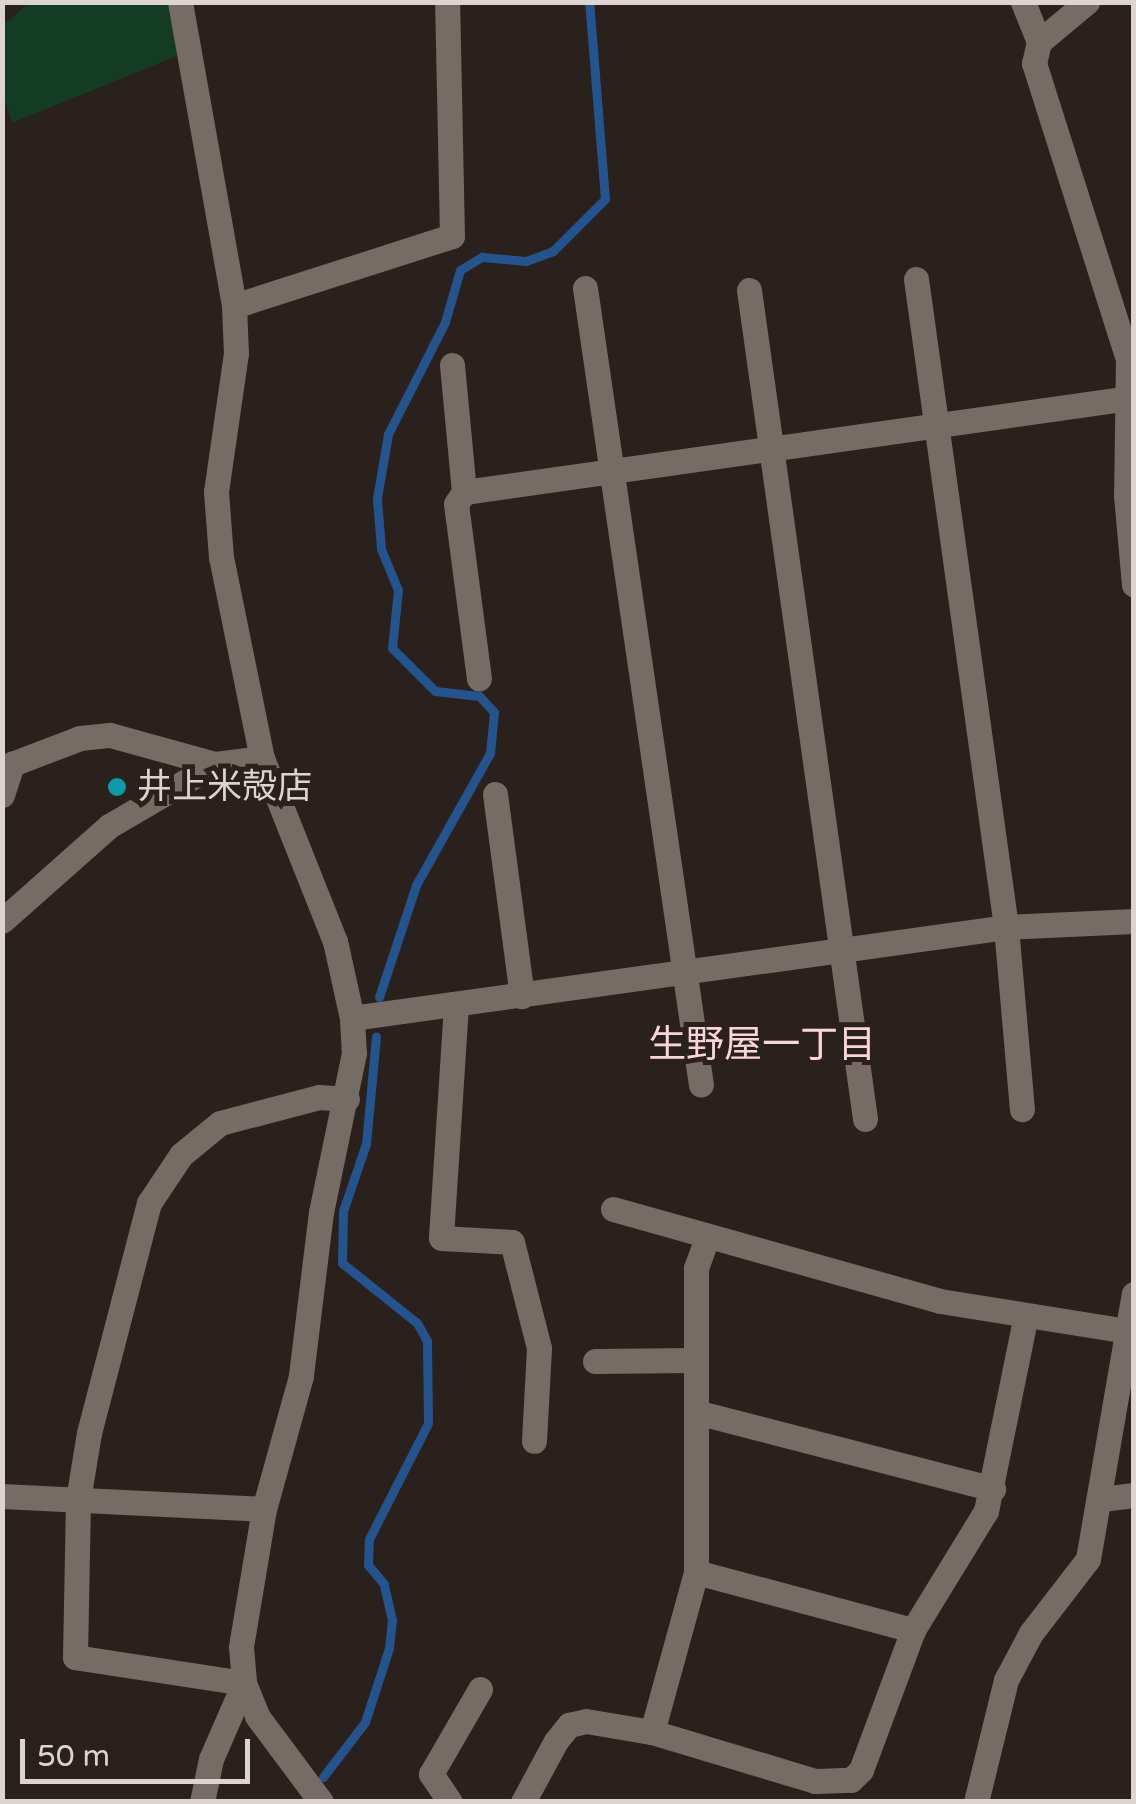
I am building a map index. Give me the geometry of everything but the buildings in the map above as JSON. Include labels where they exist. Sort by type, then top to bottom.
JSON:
[{"type":"street","points":[[180,2],[234,306],[236,352],[216,492],[222,558],[262,758],[335,941],[352,1018],[347,1099],[321,1212],[301,1376],[264,1509],[241,1646],[244,1683],[258,1716],[321,1802]]},
{"type":"street","points":[[234,306],[452,236],[447,2]]},
{"type":"street","points":[[1023,2],[1039,42],[1034,63],[1044,106],[1128,359],[1133,580]]},
{"type":"street","points":[[1039,42],[1086,2]]},
{"type":"street","points":[[916,279],[1006,927],[1022,1109]]},
{"type":"street","points":[[585,288],[701,1086]]},
{"type":"street","points":[[749,290],[865,1120]]},
{"type":"street","points":[[452,365],[464,492],[456,504],[479,678]]},
{"type":"street","points":[[464,492],[935,422],[1130,398]]},
{"type":"street","points":[[2,796],[12,764],[80,738],[110,735],[216,764],[262,758]]},
{"type":"street","points":[[2,921],[70,855],[216,764]]},
{"type":"street","points":[[495,794],[522,996]]},
{"type":"street","points":[[352,1018],[1006,927],[1134,920]]},
{"type":"street","points":[[456,1005],[441,1238],[512,1242],[539,1348],[534,1440]]},
{"type":"street","points":[[244,1683],[75,1657],[78,1500],[114,1337],[149,1204],[160,1187],[182,1155],[220,1123],[319,1097],[347,1099]]},
{"type":"street","points":[[613,1210],[706,1240],[1025,1319],[1130,1332]]},
{"type":"street","points":[[652,1732],[696,1572],[696,1268],[706,1240]]},
{"type":"street","points":[[976,1802],[1006,1680],[1031,1633],[1088,1559],[1134,1294]]},
{"type":"street","points":[[523,1802],[570,1725],[604,1721],[815,1781],[851,1780],[861,1770],[912,1630],[993,1489],[1025,1319]]},
{"type":"street","points":[[595,1361],[694,1360]]},
{"type":"street","points":[[696,1412],[993,1489]]},
{"type":"street","points":[[1101,1499],[1134,1494]]},
{"type":"street","points":[[2,1496],[264,1509]]},
{"type":"street","points":[[696,1572],[912,1630]]},
{"type":"street","points":[[202,1802],[211,1760],[244,1683]]},
{"type":"street","points":[[450,1802],[431,1774],[480,1688]]},
{"type":"green space","points":[[29,3],[171,3],[179,55],[12,123],[3,93],[2,26]]},
{"type":"waterway","points":[[379,997],[416,885],[490,753],[494,712],[479,696],[435,691],[392,648],[398,590],[381,549],[377,498],[388,434],[445,322],[460,270],[482,257],[526,261],[553,251],[605,199],[589,2]]},
{"type":"waterway","points":[[323,1777],[365,1722],[389,1648],[392,1620],[384,1584],[368,1565],[369,1539],[428,1423],[427,1341],[417,1323],[342,1263],[343,1211],[366,1144],[376,1036]]},
{"type":"place","name":"井上米殻店","points":[[117,787]]},
{"type":"district","name":"生野屋一丁目","points":[[762,1046]]}]
